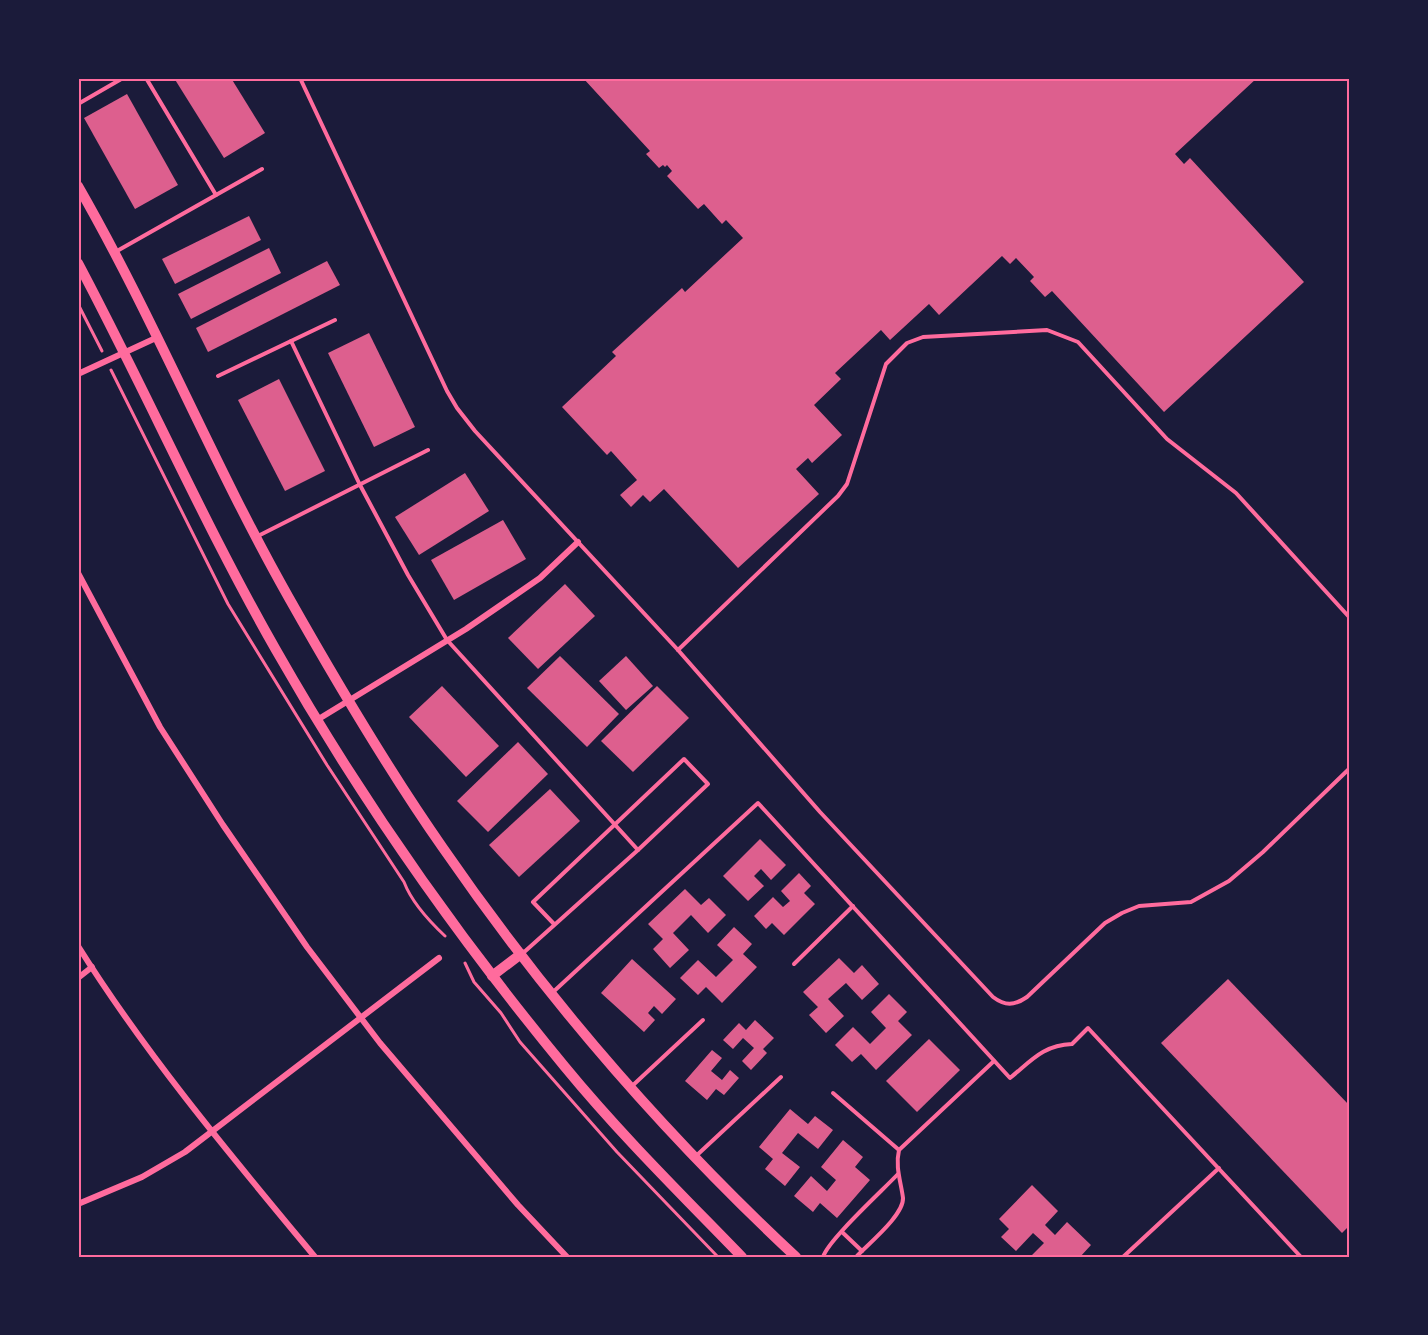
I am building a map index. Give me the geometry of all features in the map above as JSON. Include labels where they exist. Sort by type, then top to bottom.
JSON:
[{"type":"main road","points":[[78,186],[116,251],[289,597],[379,751],[443,849],[551,994],[631,1087],[761,1226],[796,1257]]},
{"type":"main road","points":[[78,263],[125,352],[236,578],[317,720],[372,808],[492,976],[567,1069],[635,1146],[742,1257]]},
{"type":"main road","points":[[492,976],[521,954]]},
{"type":"street","points":[[78,374],[158,337]]},
{"type":"street","points":[[317,720],[447,640],[540,578],[578,542]]},
{"type":"street","points":[[78,573],[160,727],[274,900],[359,1017],[471,1150],[567,1257]]},
{"type":"street","points":[[78,946],[212,1130],[315,1257]]},
{"type":"street","points":[[78,1204],[142,1177],[185,1152],[439,958]]},
{"type":"street","points":[[78,978],[92,967]]},
{"type":"lane","points":[[78,104],[123,78]]},
{"type":"lane","points":[[146,78],[216,195]]},
{"type":"lane","points":[[300,78],[457,408],[475,431],[678,650],[820,812],[1001,1003],[1018,1003],[1027,998],[1105,923],[1122,913],[1139,906],[1191,902],[1229,881],[1263,852],[1350,768]]},
{"type":"lane","points":[[116,251],[262,169]]},
{"type":"lane","points":[[218,376],[334,320]]},
{"type":"lane","points":[[678,650],[838,496],[847,484],[886,364],[907,343],[924,337],[1036,330],[1047,330],[1078,342],[1167,439],[1236,493],[1350,618]]},
{"type":"lane","points":[[291,341],[360,485],[408,575],[447,640],[638,850]]},
{"type":"lane","points":[[257,537],[428,450]]},
{"type":"lane","points":[[521,954],[638,850],[708,784],[684,759],[533,902],[554,924]]},
{"type":"lane","points":[[551,994],[758,803],[1010,1078],[1044,1050],[1058,1045],[1072,1044],[1088,1028],[1301,1257]]},
{"type":"lane","points":[[794,964],[853,906]]},
{"type":"lane","points":[[631,1087],[703,1020]]},
{"type":"lane","points":[[856,1257],[900,1212],[903,1201],[898,1173],[899,1150],[994,1061]]},
{"type":"lane","points":[[695,1157],[781,1077]]},
{"type":"lane","points":[[833,1093],[899,1150]]},
{"type":"lane","points":[[1123,1257],[1219,1168]]},
{"type":"lane","points":[[823,1257],[842,1232],[898,1173]]},
{"type":"lane","points":[[842,1232],[862,1251]]},
{"type":"building","points":[[174,78],[231,78],[265,133],[224,158]]},
{"type":"building","points":[[583,78],[1257,78],[1175,154],[1184,164],[1190,158],[1304,282],[1164,412],[1052,291],[1045,297],[1030,281],[1034,277],[1016,258],[1010,264],[1002,256],[939,315],[929,304],[890,340],[881,330],[835,373],[841,379],[814,405],[842,435],[812,463],[808,458],[796,469],[819,494],[738,568],[664,489],[650,502],[643,495],[631,507],[620,495],[637,480],[611,451],[607,455],[562,407],[616,356],[612,352],[682,288],[685,292],[743,238],[726,220],[722,224],[704,204],[698,209],[667,176],[672,171],[667,165],[659,168],[646,154],[650,151]]},
{"type":"building","points":[[127,94],[178,185],[135,209],[84,118]]},
{"type":"building","points":[[249,216],[261,240],[175,284],[162,259]]},
{"type":"building","points":[[269,248],[281,273],[191,319],[178,294]]},
{"type":"building","points":[[327,261],[340,285],[208,352],[196,328]]},
{"type":"building","points":[[369,333],[415,427],[374,447],[328,353]]},
{"type":"building","points":[[279,379],[325,471],[285,491],[238,400]]},
{"type":"building","points":[[465,473],[489,511],[419,555],[395,517]]},
{"type":"building","points":[[503,520],[526,559],[454,600],[431,560]]},
{"type":"building","points":[[565,584],[595,616],[538,669],[508,638]]},
{"type":"building","points":[[560,656],[619,714],[587,747],[527,688]]},
{"type":"building","points":[[626,656],[653,686],[626,710],[599,681]]},
{"type":"building","points":[[442,686],[499,746],[466,777],[409,717]]},
{"type":"building","points":[[657,686],[689,718],[633,772],[601,741]]},
{"type":"building","points":[[518,742],[548,774],[488,832],[457,801]]},
{"type":"building","points":[[550,789],[580,821],[519,877],[489,845]]},
{"type":"building","points":[[760,839],[786,865],[771,880],[761,869],[754,876],[764,886],[748,901],[723,876]]},
{"type":"building","points":[[799,873],[811,886],[804,893],[815,904],[784,935],[772,923],[766,929],[754,916],[773,897],[783,907],[790,901],[781,891]]},
{"type":"building","points":[[685,889],[701,905],[709,898],[726,915],[708,933],[691,915],[673,933],[689,950],[670,968],[653,949],[663,939],[648,924]]},
{"type":"building","points":[[734,927],[752,944],[743,954],[757,967],[722,1003],[706,987],[698,995],[680,978],[698,960],[716,977],[733,960],[717,945]]},
{"type":"building","points":[[839,958],[854,973],[862,965],[879,984],[862,1000],[846,983],[828,999],[844,1016],[826,1033],[809,1015],[818,1007],[803,992]]},
{"type":"building","points":[[632,959],[676,999],[662,1014],[654,1006],[648,1013],[655,1020],[644,1032],[601,993]]},
{"type":"building","points":[[1228,979],[1350,1106],[1350,1225],[1342,1233],[1161,1043]]},
{"type":"building","points":[[889,994],[907,1012],[898,1021],[912,1035],[876,1070],[861,1054],[852,1062],[835,1045],[853,1027],[870,1044],[886,1028],[871,1012]]},
{"type":"building","points":[[755,1020],[774,1038],[763,1049],[767,1053],[751,1070],[742,1061],[754,1048],[743,1038],[733,1049],[723,1040],[739,1023],[746,1030]]},
{"type":"building","points":[[929,1039],[960,1070],[917,1112],[886,1081]]},
{"type":"building","points":[[712,1050],[722,1058],[711,1071],[722,1080],[730,1070],[739,1078],[724,1095],[716,1089],[707,1100],[685,1081]]},
{"type":"building","points":[[790,1109],[808,1124],[815,1116],[833,1130],[818,1149],[798,1133],[782,1153],[800,1167],[785,1186],[765,1169],[773,1159],[759,1147]]},
{"type":"building","points":[[843,1140],[863,1157],[855,1167],[870,1180],[837,1218],[820,1203],[813,1212],[794,1196],[811,1176],[827,1191],[836,1180],[821,1167]]},
{"type":"building","points":[[1032,1185],[1058,1211],[1045,1225],[1055,1235],[1067,1222],[1091,1245],[1080,1257],[1030,1257],[1044,1243],[1033,1233],[1016,1251],[1001,1237],[1009,1229],[999,1219]]}]
